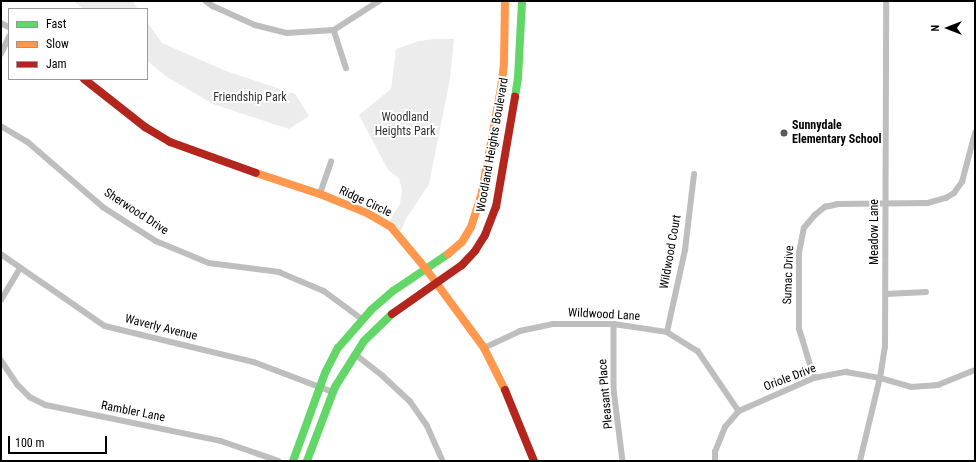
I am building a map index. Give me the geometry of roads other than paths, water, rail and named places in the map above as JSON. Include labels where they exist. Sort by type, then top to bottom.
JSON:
[{"type":"street","points":[[206,1],[213,6],[255,25],[287,34],[334,30],[379,1]]},
{"type":"street","name":"Woodland Heights Boulevard","points":[[293,461],[319,387],[338,348],[362,319],[393,291],[462,242],[471,227],[481,197],[502,79],[505,1]]},
{"type":"street","name":"Woodland Heights Boulevard","points":[[308,461],[332,392],[364,341],[387,318],[462,265],[475,251],[485,235],[493,216],[518,78],[522,1]]},
{"type":"street","name":"Meadow Lane","points":[[860,461],[880,378],[885,347],[886,1]]},
{"type":"street","points":[[334,30],[346,68]]},
{"type":"street","points":[[1,54],[8,39]]},
{"type":"street","name":"Ridge Circle","points":[[85,80],[145,127],[170,142],[320,194],[367,213],[391,227],[426,269],[484,348],[510,400],[534,461]]},
{"type":"street","name":"Sherwood Drive","points":[[1,126],[28,142],[103,207],[156,241],[209,263],[279,272],[324,290],[362,319]]},
{"type":"street","name":"Sumac Drive","points":[[814,378],[799,329],[799,253],[804,228],[814,215],[825,207],[847,203],[934,203],[946,198],[954,193],[960,186],[975,133]]},
{"type":"street","points":[[320,194],[331,162]]},
{"type":"street","name":"Wildwood Court","points":[[667,332],[685,250],[694,175]]},
{"type":"street","name":"Waverly Avenue","points":[[1,254],[105,326],[254,362],[332,392]]},
{"type":"street","points":[[1,300],[20,268]]},
{"type":"street","points":[[886,294],[926,292]]},
{"type":"street","name":"Wildwood Lane","points":[[484,348],[520,331],[553,324],[614,324],[667,332],[698,351],[739,411]]},
{"type":"street","name":"Pleasant Place","points":[[614,324],[614,390],[624,461]]},
{"type":"street","points":[[355,354],[388,380],[410,401],[427,425],[443,461]]},
{"type":"street","name":"Rambler Lane","points":[[2,363],[18,385],[30,397],[46,405],[222,440],[279,461]]},
{"type":"street","name":"Oriole Drive","points":[[715,461],[715,452],[724,427],[739,411],[814,378],[846,372],[880,378],[911,386],[938,385],[975,370]]},
{"type":"place","name":"Sunnydale Elementary School","points":[[784,133]]},
{"type":"park label","name":"Friendship Park","points":[[250,98]]},
{"type":"park label","name":"Woodland Heights Park","points":[[405,125]]}]
